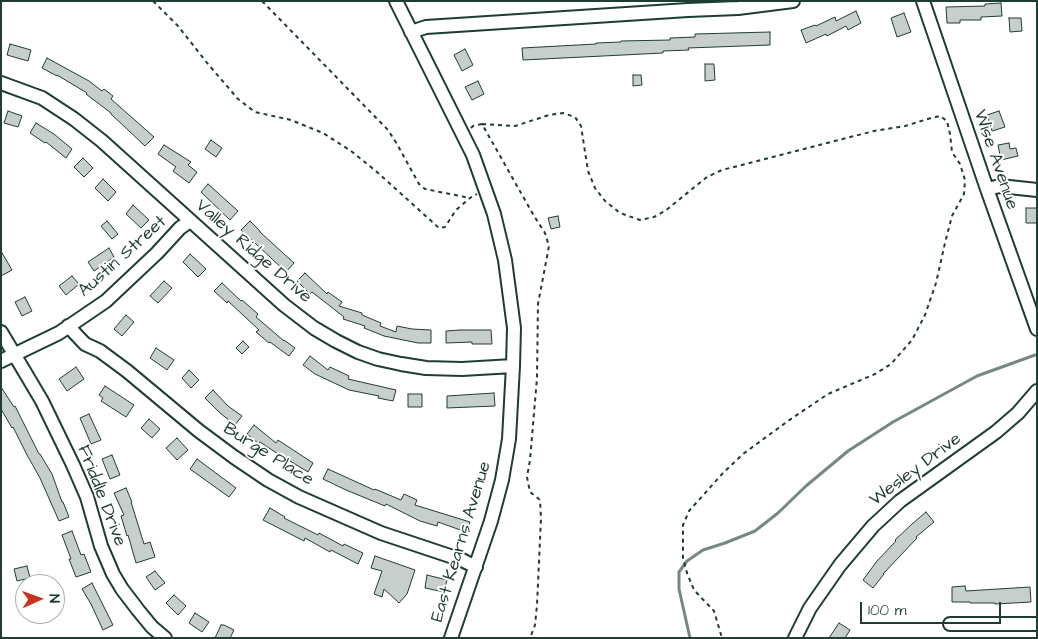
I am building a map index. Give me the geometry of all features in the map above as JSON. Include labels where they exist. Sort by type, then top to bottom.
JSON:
[{"type":"street","name":"East Kearns Avenue","points":[[396,1],[473,155],[494,214],[506,260],[514,328],[509,438],[502,480],[491,522],[451,638]]},
{"type":"street","points":[[411,32],[426,27],[738,8],[793,1]]},
{"type":"street","name":"Wise Avenue","points":[[922,1],[986,189],[1037,329]]},
{"type":"street","name":"Valley Ridge Drive","points":[[1,83],[42,98],[74,119],[102,141],[291,311],[336,341],[358,352],[378,358],[426,368],[462,369],[513,366]]},
{"type":"street","points":[[986,189],[1000,186],[1037,190]]},
{"type":"street","name":"Austin Street","points":[[1,361],[59,332],[106,300],[157,254],[180,228],[190,221]]},
{"type":"street","name":"Burge Place","points":[[68,326],[85,344],[100,351],[127,371],[199,431],[268,480],[299,497],[381,533],[462,560],[476,567]]},
{"type":"street","name":"Friddle Drive","points":[[1,332],[42,401],[73,464],[87,496],[102,546],[122,589],[152,627],[165,638]]},
{"type":"street","name":"Wesley Drive","points":[[795,638],[810,608],[840,565],[873,526],[900,501],[996,432],[1018,413],[1037,390]]},
{"type":"street","points":[[950,624],[1037,624]]},
{"type":"path","points":[[153,1],[178,26],[238,99],[255,112],[291,120],[323,133],[377,172],[438,228],[445,227],[456,210],[477,194]]},
{"type":"path","points":[[262,1],[388,130],[419,184],[425,189],[470,198]]},
{"type":"path","points":[[468,132],[473,126],[482,124],[515,126],[549,115],[563,113],[575,117],[581,126],[588,171],[595,188],[605,202],[620,213],[640,220],[654,217],[665,211],[707,177],[722,170],[940,116],[947,121],[952,152],[960,164],[965,180],[964,194],[952,216],[936,283],[925,315],[912,340],[891,364],[875,374],[828,394],[744,454],[723,473],[689,512],[684,525],[683,558],[694,590],[714,612],[722,638]]},
{"type":"path","points":[[482,124],[545,233],[549,246],[538,304],[537,378],[527,478],[530,492],[540,500],[541,518],[537,605],[535,625],[530,638]]},
{"type":"building","points":[[1001,3],[1002,16],[981,17],[981,20],[960,20],[960,23],[947,23],[946,7],[985,6],[985,4]]},
{"type":"building","points":[[856,11],[861,23],[848,30],[846,26],[827,36],[826,34],[806,43],[801,30],[816,26],[835,17],[836,21]]},
{"type":"building","points":[[904,13],[911,32],[897,37],[891,18]]},
{"type":"building","points":[[1009,18],[1021,18],[1022,31],[1010,32]]},
{"type":"building","points":[[770,32],[770,45],[688,48],[689,50],[663,51],[663,53],[523,60],[522,48],[621,41],[670,40],[670,38],[695,37],[695,34]]},
{"type":"building","points":[[10,44],[31,50],[28,61],[7,55]]},
{"type":"building","points":[[465,49],[473,65],[462,71],[454,55]]},
{"type":"building","points":[[47,58],[89,81],[102,91],[104,89],[113,96],[111,99],[154,137],[145,146],[87,93],[42,68]]},
{"type":"building","points":[[705,64],[714,64],[715,80],[705,81]]},
{"type":"building","points":[[633,75],[641,75],[642,85],[633,86]]},
{"type":"building","points":[[478,81],[484,94],[472,100],[465,87]]},
{"type":"building","points":[[8,111],[22,116],[18,127],[4,123]]},
{"type":"building","points":[[999,111],[1005,127],[992,131],[987,115]]},
{"type":"building","points":[[36,123],[54,134],[72,149],[66,158],[46,142],[30,133]]},
{"type":"building","points":[[211,140],[222,148],[216,157],[205,149]]},
{"type":"building","points":[[1009,143],[1010,149],[1016,148],[1018,156],[1001,160],[998,145]]},
{"type":"building","points":[[164,145],[191,162],[188,165],[197,172],[189,183],[173,171],[176,167],[158,154]]},
{"type":"building","points":[[83,158],[93,168],[84,177],[74,167]]},
{"type":"building","points":[[103,179],[116,192],[108,201],[95,188]]},
{"type":"building","points":[[208,184],[238,211],[230,220],[201,192]]},
{"type":"building","points":[[133,205],[149,220],[141,228],[126,214]]},
{"type":"building","points":[[1026,208],[1037,208],[1037,223],[1026,223]]},
{"type":"building","points":[[558,216],[560,227],[551,229],[548,218]]},
{"type":"building","points":[[107,221],[118,234],[112,239],[101,226]]},
{"type":"building","points":[[250,221],[294,263],[286,272],[241,230]]},
{"type":"building","points":[[109,248],[114,257],[94,271],[88,262]]},
{"type":"building","points":[[1,251],[12,270],[1,276]]},
{"type":"building","points":[[190,254],[206,269],[198,277],[183,262]]},
{"type":"building","points":[[305,273],[327,294],[328,292],[342,302],[339,306],[362,313],[362,315],[381,323],[380,326],[396,332],[397,326],[431,330],[431,343],[418,343],[384,336],[364,328],[365,326],[343,319],[344,317],[312,292],[310,294],[297,281]]},
{"type":"building","points":[[72,276],[79,284],[66,295],[59,286]]},
{"type":"building","points":[[164,281],[172,288],[158,303],[150,296]]},
{"type":"building","points":[[222,283],[258,314],[256,317],[295,348],[289,356],[256,332],[259,330],[228,301],[227,303],[214,291]]},
{"type":"building","points":[[25,297],[32,311],[22,316],[15,302]]},
{"type":"building","points":[[126,315],[134,322],[122,336],[114,329]]},
{"type":"building","points":[[491,330],[492,344],[472,344],[472,342],[446,343],[446,331]]},
{"type":"building","points":[[243,341],[249,347],[242,354],[236,348]]},
{"type":"building","points":[[156,348],[174,360],[167,370],[150,358]]},
{"type":"building","points":[[310,356],[328,370],[330,367],[349,376],[348,379],[396,390],[393,401],[349,390],[315,374],[303,365]]},
{"type":"building","points":[[76,367],[84,379],[67,391],[59,379]]},
{"type":"building","points":[[189,370],[199,380],[191,388],[182,378]]},
{"type":"building","points":[[105,386],[134,405],[126,417],[101,401],[103,398],[99,395]]},
{"type":"building","points":[[1,387],[15,406],[39,454],[52,474],[69,517],[59,521],[40,478],[13,427],[1,409]]},
{"type":"building","points":[[213,390],[228,406],[242,416],[235,425],[205,398]]},
{"type":"building","points":[[494,393],[495,406],[447,408],[447,396]]},
{"type":"building","points":[[408,394],[422,394],[422,407],[408,407]]},
{"type":"building","points":[[89,414],[101,440],[91,444],[80,418]]},
{"type":"building","points":[[149,419],[160,429],[152,438],[141,428]]},
{"type":"building","points":[[254,425],[276,443],[278,440],[313,463],[308,472],[260,442],[259,444],[247,434]]},
{"type":"building","points":[[177,438],[188,450],[177,460],[166,448]]},
{"type":"building","points":[[112,455],[120,475],[110,479],[102,459]]},
{"type":"building","points":[[197,459],[236,488],[229,497],[190,469]]},
{"type":"building","points":[[328,469],[374,490],[401,500],[404,494],[417,500],[415,505],[470,522],[466,532],[438,522],[437,526],[420,521],[386,504],[385,506],[346,490],[323,479]]},
{"type":"building","points":[[126,488],[144,544],[150,542],[155,557],[136,563],[121,516],[124,515],[114,493]]},
{"type":"building","points":[[270,508],[284,518],[318,535],[319,533],[343,546],[344,544],[363,553],[358,564],[331,550],[330,552],[305,538],[304,541],[263,520]]},
{"type":"building","points":[[926,512],[934,522],[916,537],[873,588],[863,580],[895,540]]},
{"type":"building","points":[[72,531],[81,555],[84,554],[91,572],[76,577],[62,535]]},
{"type":"building","points":[[375,556],[415,570],[407,594],[399,603],[384,589],[382,597],[374,594],[382,571],[371,568]]},
{"type":"building","points":[[27,566],[29,574],[15,574],[14,569]]},
{"type":"building","points":[[155,571],[165,583],[155,590],[146,577]]},
{"type":"building","points":[[427,575],[447,580],[444,592],[425,588]]},
{"type":"building","points":[[92,583],[113,625],[103,630],[82,589]]},
{"type":"building","points":[[965,586],[966,591],[1030,587],[1031,602],[995,604],[952,602],[952,587]]},
{"type":"building","points":[[174,595],[186,606],[178,615],[166,603]]},
{"type":"building","points":[[195,613],[209,622],[202,632],[189,623]]},
{"type":"building","points":[[839,623],[850,630],[845,638],[829,638]]},
{"type":"building","points":[[221,625],[234,630],[230,638],[215,638]]},
{"type":"waterway","points":[[690,638],[679,589],[679,572],[687,561],[703,550],[755,531],[848,451],[893,422],[977,376],[1035,355]]}]
